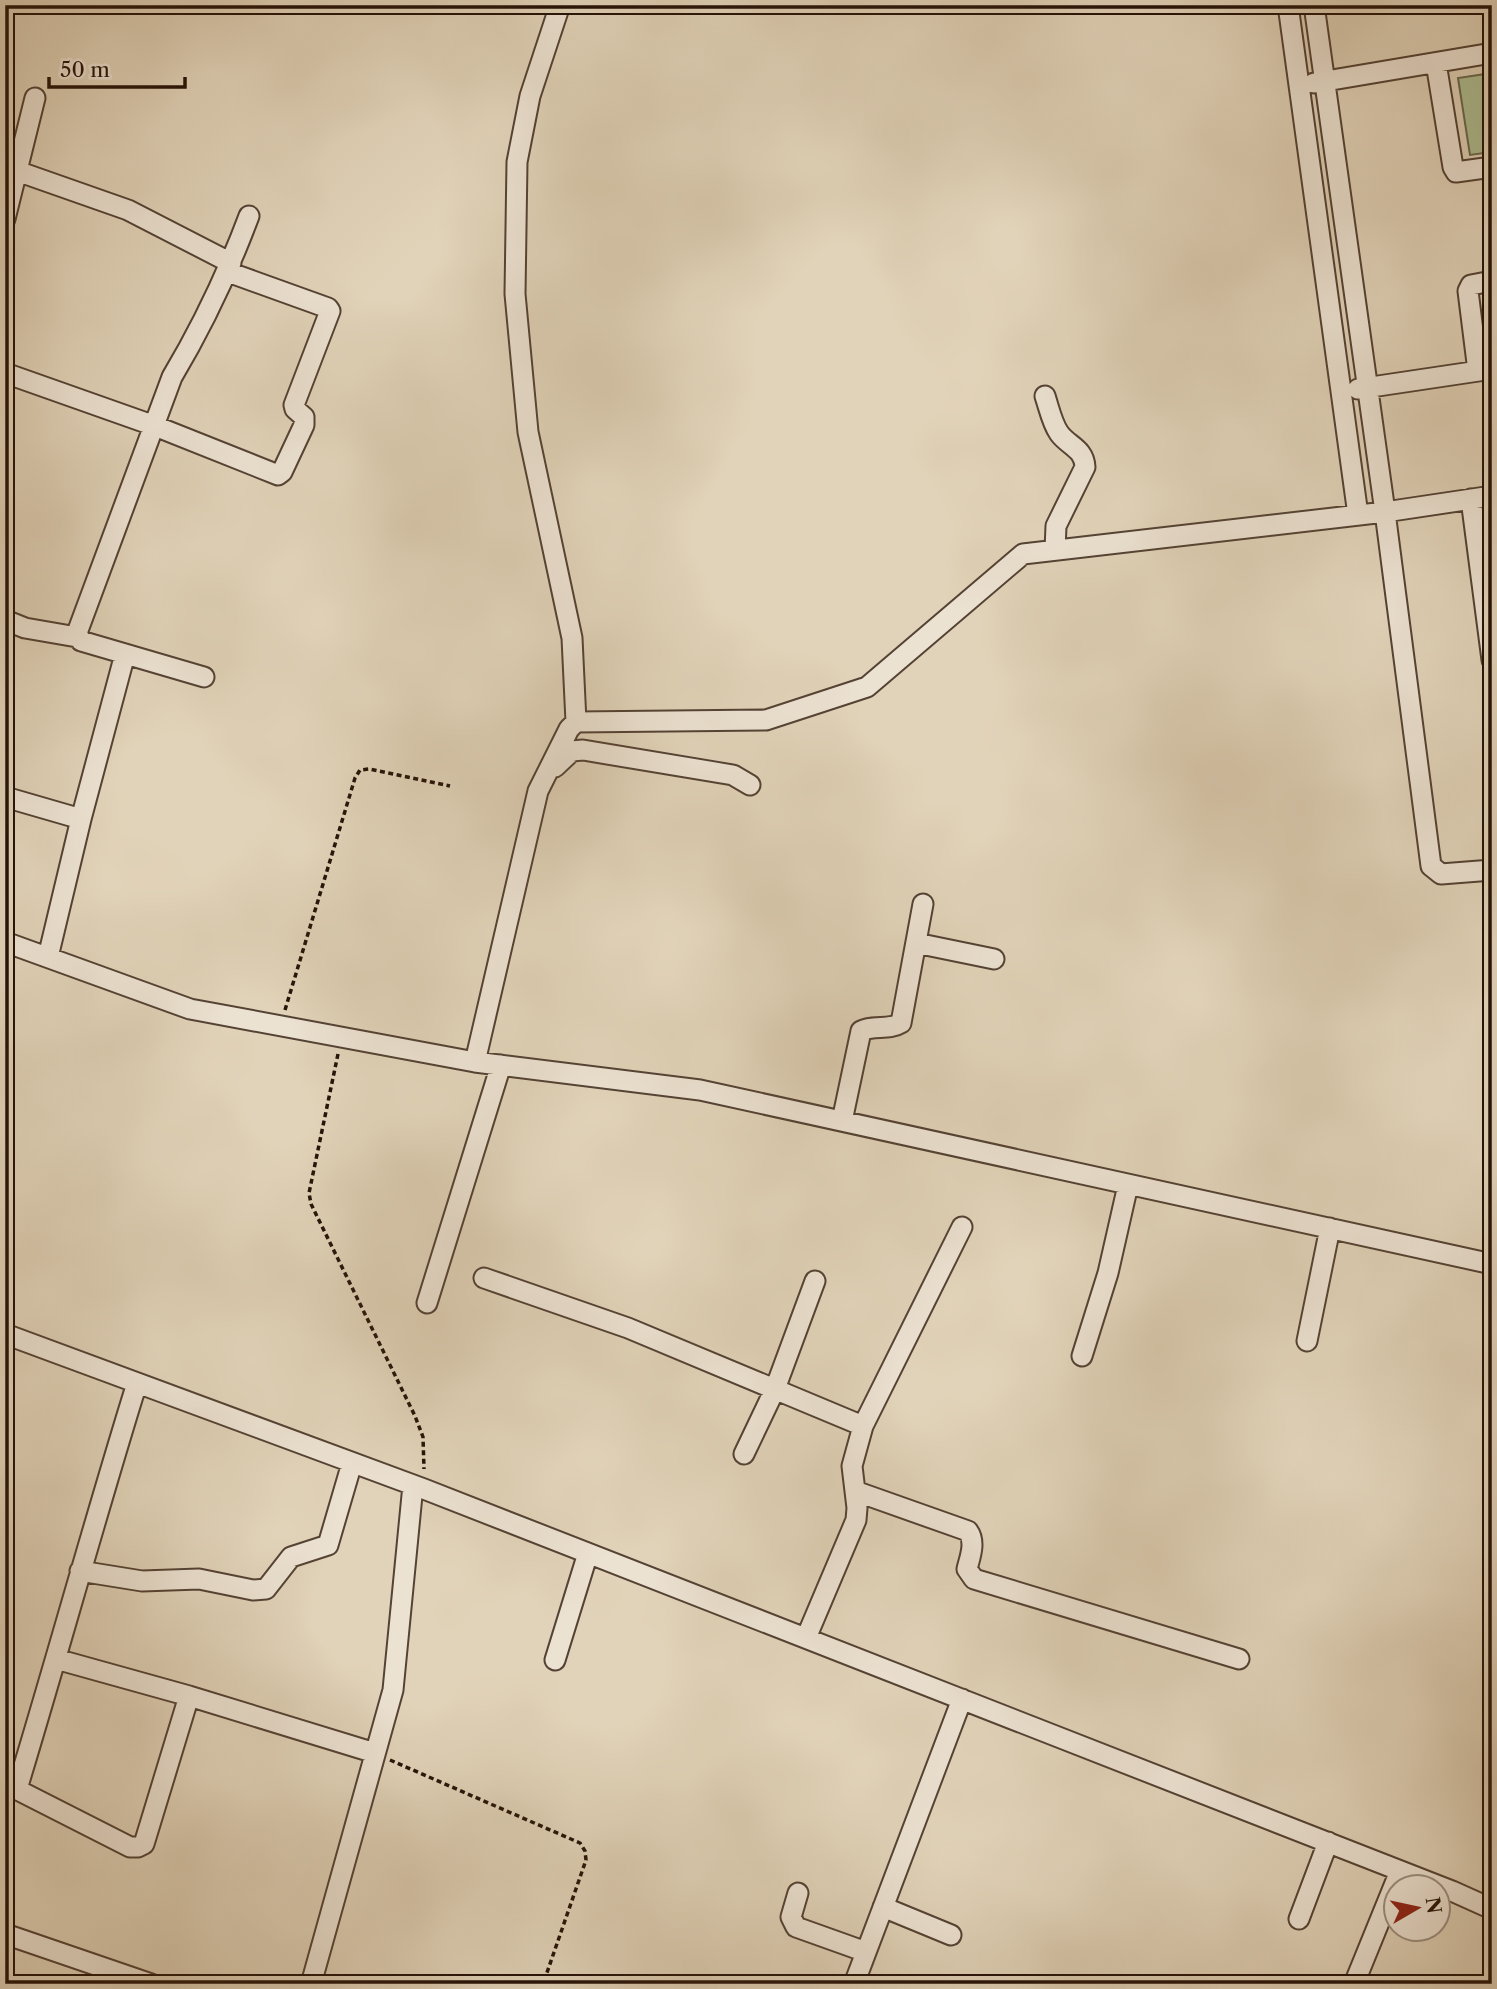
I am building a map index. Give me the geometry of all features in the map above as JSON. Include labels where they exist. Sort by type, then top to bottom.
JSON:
[{"type":"street","points":[[560,5],[530,96],[517,162],[514,294],[528,432],[572,638],[576,723]]},
{"type":"street","points":[[1288,5],[1358,515]]},
{"type":"street","points":[[1314,5],[1431,866],[1441,874],[1492,870]]},
{"type":"street","points":[[1299,85],[1492,53]]},
{"type":"street","points":[[1436,63],[1453,167],[1456,172],[1492,167]]},
{"type":"street","points":[[5,219],[34,98]]},
{"type":"street","points":[[5,373],[155,426],[274,476],[282,472],[305,421],[304,416],[295,409],[295,400],[330,311],[230,267],[128,210],[17,171]]},
{"type":"street","points":[[77,637],[172,377],[195,338],[230,267],[249,216]]},
{"type":"street","points":[[1341,393],[1485,370],[1468,291],[1471,285],[1492,281]]},
{"type":"street","points":[[1045,396],[1057,430],[1080,450],[1085,460],[1085,467],[1056,526],[1055,550]]},
{"type":"street","points":[[475,1062],[538,791],[569,729],[576,723],[766,720],[867,687],[1023,554],[1385,512],[1492,496]]},
{"type":"street","points":[[1471,499],[1492,660]]},
{"type":"street","points":[[5,620],[24,628],[77,637],[81,641],[204,677]]},
{"type":"street","points":[[48,957],[125,653]]},
{"type":"street","points":[[546,774],[572,751],[583,750],[733,775],[750,785]]},
{"type":"street","points":[[5,797],[81,819]]},
{"type":"street","points":[[842,1121],[861,1031],[868,1027],[893,1028],[901,1023],[923,904]]},
{"type":"street","points":[[5,942],[190,1009],[475,1062],[700,1090],[1492,1264]]},
{"type":"street","points":[[915,943],[994,959]]},
{"type":"street","points":[[427,1303],[501,1065]]},
{"type":"street","points":[[1082,1356],[1108,1273],[1128,1185]]},
{"type":"street","points":[[806,1638],[856,1520],[852,1466],[863,1426],[962,1227]]},
{"type":"street","points":[[1307,1341],[1330,1228]]},
{"type":"street","points":[[484,1278],[628,1328],[863,1426]]},
{"type":"street","points":[[744,1454],[775,1389],[815,1280]]},
{"type":"street","points":[[5,1334],[418,1487],[1328,1842],[1492,1909]]},
{"type":"street","points":[[137,1383],[56,1659],[11,1786],[130,1847],[144,1844],[189,1696]]},
{"type":"street","points":[[80,1571],[142,1581],[208,1580],[253,1590],[266,1589],[291,1557],[328,1545],[352,1462]]},
{"type":"street","points":[[311,1984],[393,1690],[418,1487]]},
{"type":"street","points":[[855,1492],[968,1531],[972,1544],[967,1569],[974,1579],[1239,1659]]},
{"type":"street","points":[[555,1660],[588,1553]]},
{"type":"street","points":[[56,1659],[189,1696],[375,1753]]},
{"type":"street","points":[[854,1984],[962,1699]]},
{"type":"street","points":[[1299,1919],[1328,1842]]},
{"type":"street","points":[[1354,1984],[1400,1871]]},
{"type":"street","points":[[798,1894],[791,1917],[796,1927],[866,1952]]},
{"type":"street","points":[[883,1907],[951,1935]]},
{"type":"street","points":[[5,1934],[151,1984]]},
{"type":"path","points":[[280,1027],[355,778],[360,770],[369,769],[450,786]]},
{"type":"path","points":[[341,1038],[309,1193],[311,1205],[423,1437],[418,1487]]},
{"type":"path","points":[[375,1753],[580,1843],[586,1860],[543,1984]]},
{"type":"green space","points":[[1492,73],[1492,152],[1470,155],[1458,78]]}]
